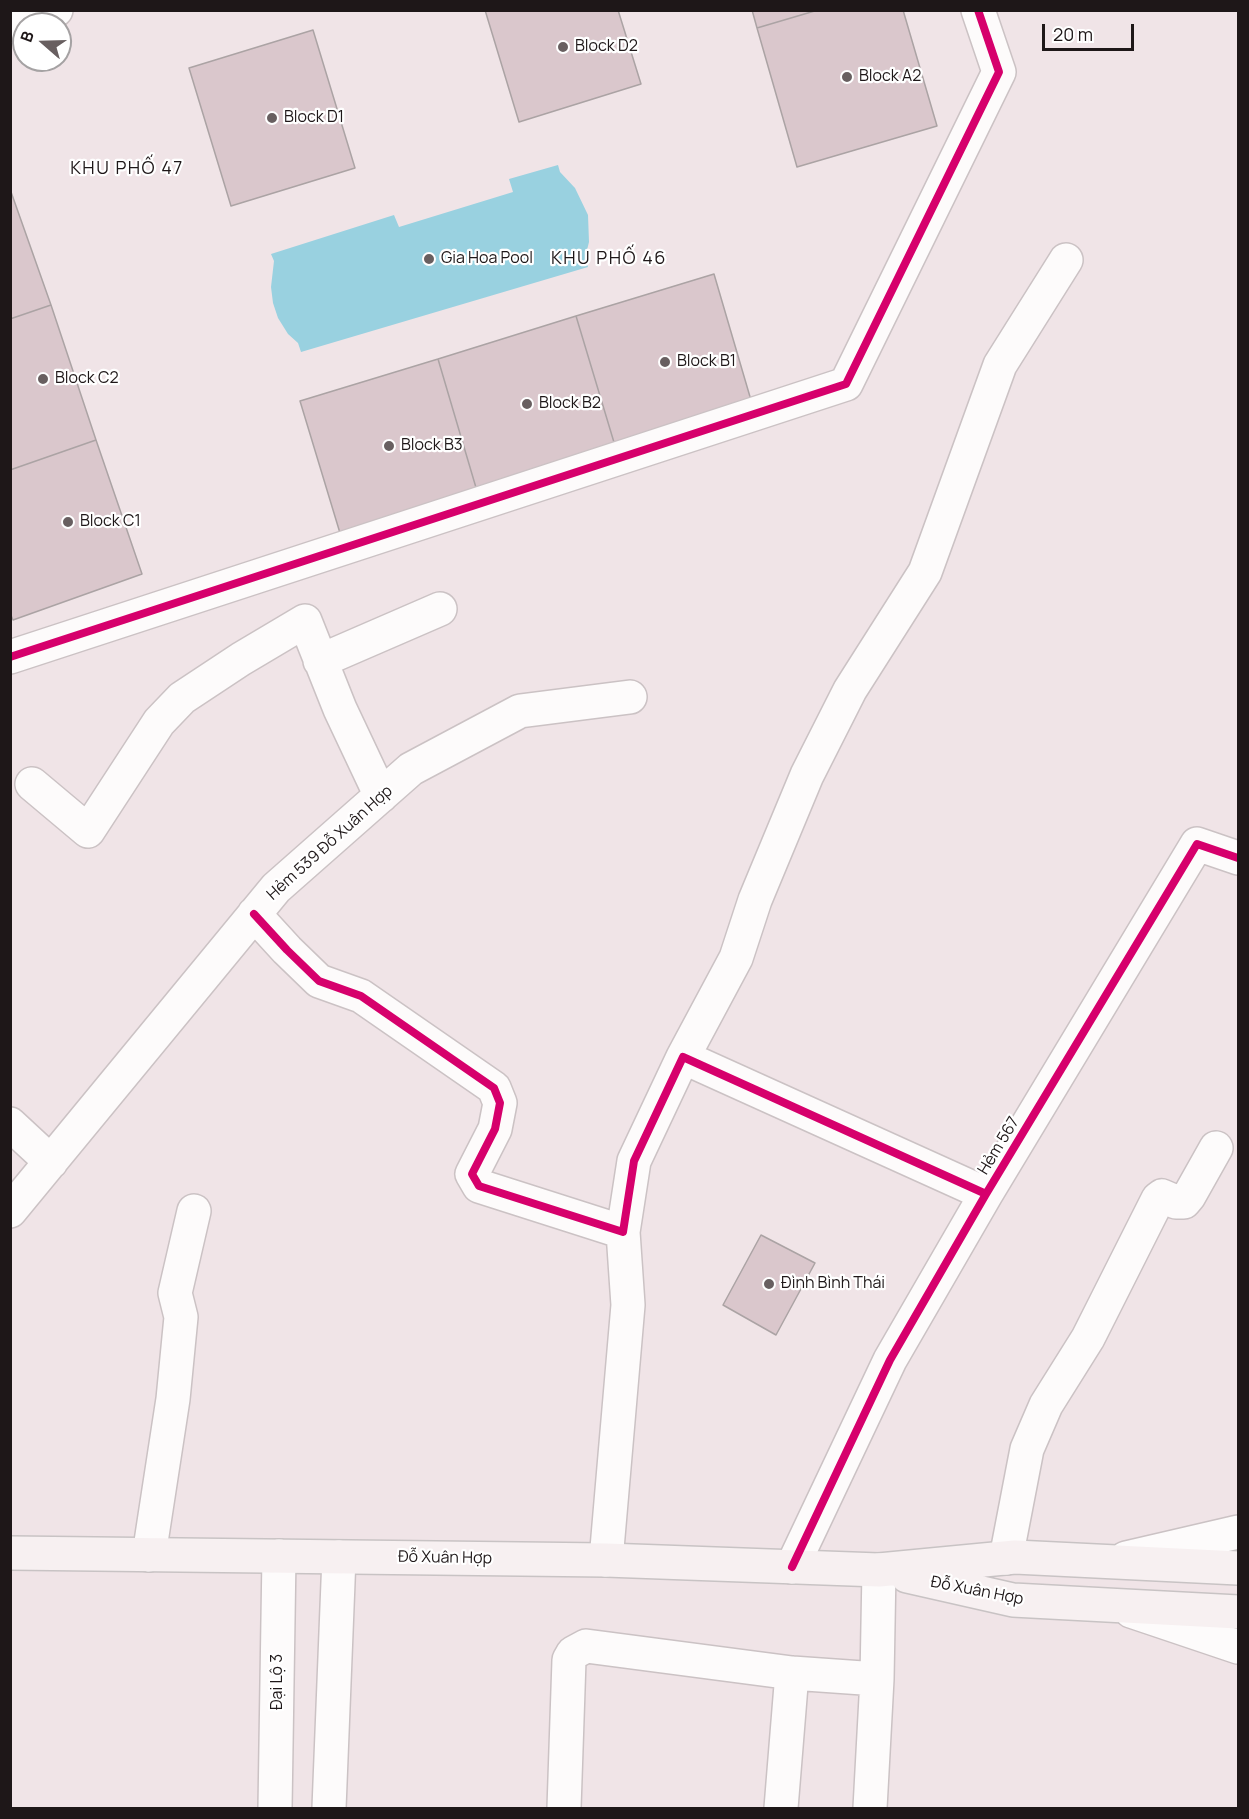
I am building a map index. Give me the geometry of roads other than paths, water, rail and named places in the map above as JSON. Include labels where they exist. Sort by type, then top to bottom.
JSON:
[{"type":"main road","name":"Đỗ Xuân Hợp","points":[[10,1554],[606,1560],[879,1570],[1006,1558],[1239,1568]]},
{"type":"main road","name":"Đỗ Xuân Hợp","points":[[879,1570],[1013,1600],[1239,1612]]},
{"type":"street","points":[[10,657],[846,384],[999,72],[978,10]]},
{"type":"street","points":[[606,1560],[628,1305],[623,1232],[634,1161],[683,1057],[736,958],[755,900],[807,775],[850,690],[925,572],[1000,365],[1066,260]]},
{"type":"street","points":[[320,661],[440,609]]},
{"type":"street","points":[[32,784],[88,831],[159,722],[182,698],[305,621],[340,710],[381,796]]},
{"type":"street","name":"Hẻm 539 Đỗ Xuân Hợp","points":[[10,1210],[276,888],[411,769],[520,711],[630,697]]},
{"type":"street","name":"Hẻm 567","points":[[792,1567],[890,1360],[986,1194],[1197,844],[1239,858]]},
{"type":"street","points":[[254,914],[286,950],[320,981],[361,996],[494,1088],[500,1103],[495,1130],[472,1174],[479,1186],[623,1232]]},
{"type":"street","points":[[683,1057],[986,1194]]},
{"type":"street","points":[[10,1124],[51,1162]]},
{"type":"street","points":[[1006,1558],[1026,1449],[1046,1405],[1088,1338],[1158,1199],[1162,1196],[1176,1202],[1184,1202],[1216,1148]]},
{"type":"street","points":[[149,1555],[173,1399],[181,1317],[175,1293],[194,1211]]},
{"type":"street","name":"Đỗ Xuân Hợp","points":[[1113,1562],[1239,1532]]},
{"type":"street","name":"Đại Lộ 3","points":[[275,1809],[279,1556]]},
{"type":"street","points":[[329,1809],[339,1557]]},
{"type":"street","points":[[870,1809],[877,1679],[879,1570]]},
{"type":"street","name":"Đỗ Xuân Hợp","points":[[1112,1605],[1239,1647]]},
{"type":"street","points":[[564,1809],[569,1660],[573,1653],[586,1646],[792,1672],[877,1679]]},
{"type":"street","points":[[781,1809],[792,1672]]},
{"type":"water","name":"Gia Hoa Pool","points":[[558,165],[560,172],[575,188],[588,215],[589,242],[585,258],[588,267],[301,352],[298,343],[288,334],[278,318],[271,287],[274,261],[271,254],[394,215],[399,227],[513,192],[509,179]]},
{"type":"place","name":"Block D2","points":[[563,47]]},
{"type":"place","name":"Block A2","points":[[847,77]]},
{"type":"place","name":"Block D1","points":[[272,118]]},
{"type":"place","name":"Gia Hoa Pool","points":[[429,259]]},
{"type":"place","name":"Block B1","points":[[665,362]]},
{"type":"place","name":"Block C2","points":[[43,379]]},
{"type":"place","name":"Block B2","points":[[527,404]]},
{"type":"place","name":"Block B3","points":[[389,446]]},
{"type":"place","name":"Block C1","points":[[68,522]]},
{"type":"place","name":"Đình Bình Thái","points":[[769,1284]]},
{"type":"district","name":"KHU PHỐ 47","points":[[127,169]]},
{"type":"district","name":"KHU PHỐ 46","points":[[609,259]]}]
